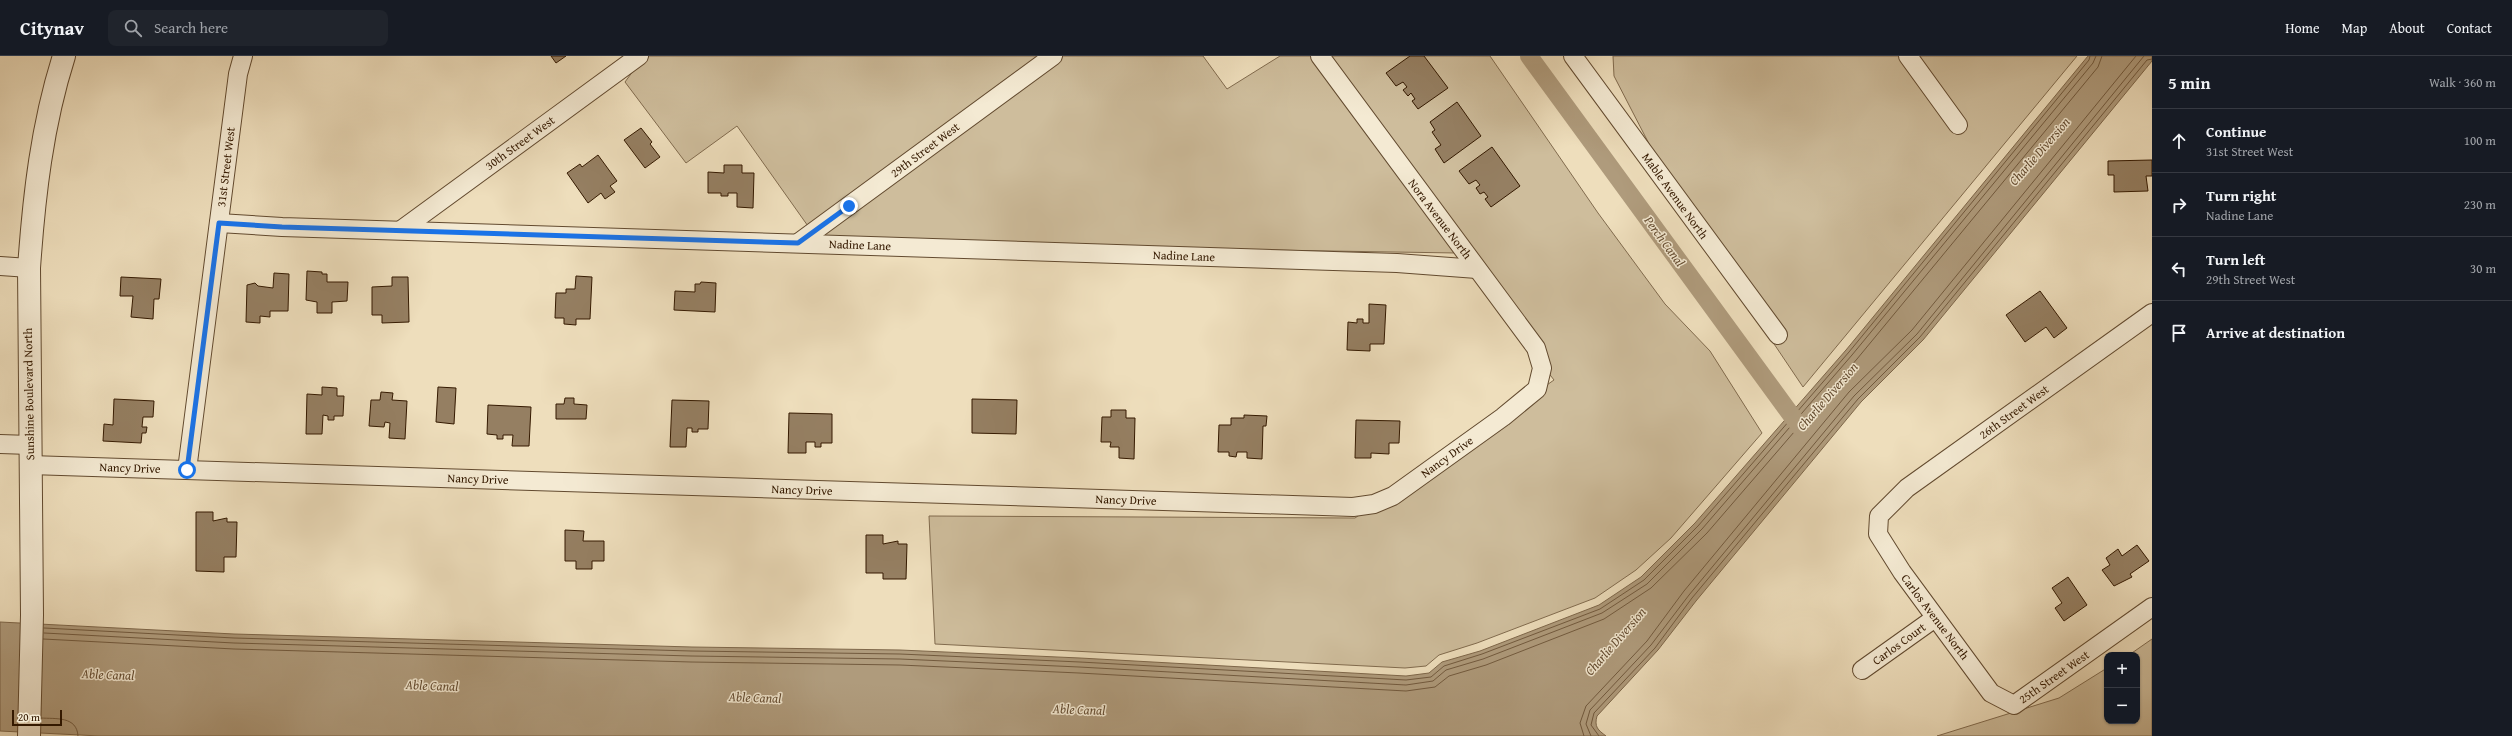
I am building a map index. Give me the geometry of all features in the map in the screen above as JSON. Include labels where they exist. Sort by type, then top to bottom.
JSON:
[{"type":"street","name":"Sunshine Boulevard North","points":[[29,736],[32,615],[30,268],[33,212],[39,163],[64,56]]},
{"type":"street","name":"31st Street West","points":[[187,470],[238,74],[243,56]]},
{"type":"street","name":"30th Street West","points":[[401,230],[639,56]]},
{"type":"street","name":"29th Street West","points":[[798,243],[1053,56]]},
{"type":"street","name":"Nora Avenue North","points":[[1320,56],[1536,348],[1542,368],[1537,389]]},
{"type":"street","name":"Mable Avenue North","points":[[1572,56],[1778,335]]},
{"type":"street","points":[[1908,56],[1958,125]]},
{"type":"street","name":"Nadine Lane","points":[[219,223],[1389,263],[1477,269]]},
{"type":"street","points":[[0,266],[30,268]]},
{"type":"street","name":"26th Street West","points":[[1879,516],[1907,488],[2152,313]]},
{"type":"street","name":"Nancy Drive","points":[[0,444],[30,455],[187,470],[1353,507],[1374,504],[1393,496],[1503,417],[1537,389]]},
{"type":"street","name":"Carlos Avenue North","points":[[1879,516],[1878,534],[1902,572],[1991,693],[2014,705]]},
{"type":"street","name":"25th Street West","points":[[2014,705],[2152,607]]},
{"type":"street","name":"Carlos Court","points":[[1862,670],[1935,618]]},
{"type":"shaded area","points":[[644,56],[1203,56],[1227,89],[1280,56],[1490,56],[1598,213],[1665,304],[1710,351],[1762,433],[1671,538],[1636,570],[1595,598],[1477,643],[1439,655],[1426,666],[1405,668],[935,644],[929,516],[1355,518],[1554,380],[1457,253],[820,243],[737,126],[686,163],[625,82]]},
{"type":"shaded area","points":[[1613,56],[2077,56],[1803,387],[1727,274],[1661,167],[1614,76]]},
{"type":"shaded area","points":[[2152,639],[2152,736],[1937,736],[2059,698],[2104,670],[2104,724],[2140,724],[2140,652],[2133,652]]},
{"type":"water","points":[[2088,56],[2152,56],[2152,61],[1923,340],[1861,402],[1696,601],[1658,650],[1597,716],[1596,726],[1606,736],[100,736],[0,731],[0,622],[234,634],[692,647],[900,650],[1080,658],[1406,676],[1429,673],[1442,662],[1480,651],[1599,605],[1641,577],[1695,523],[1846,350]]},
{"type":"building","points":[[551,56],[566,56],[556,63]]},
{"type":"building","points":[[1410,56],[1424,56],[1448,88],[1418,109],[1412,101],[1415,99],[1411,93],[1408,96],[1403,90],[1407,87],[1403,82],[1396,86],[1386,73]]},
{"type":"building","points":[[1457,102],[1481,136],[1444,163],[1435,149],[1441,145],[1432,132],[1435,130],[1430,122]]},
{"type":"building","points":[[641,128],[652,142],[650,144],[660,157],[645,168],[624,140]]},
{"type":"building","points":[[1492,147],[1520,186],[1491,207],[1485,199],[1488,197],[1484,192],[1480,194],[1476,188],[1480,185],[1476,180],[1469,184],[1459,171]]},
{"type":"building","points":[[598,155],[617,181],[610,186],[615,192],[605,199],[601,193],[588,203],[567,173],[580,164],[582,167]]},
{"type":"building","points":[[2152,160],[2152,176],[2146,176],[2148,191],[2114,192],[2114,175],[2108,175],[2108,161]]},
{"type":"building","points":[[724,165],[742,165],[742,173],[754,173],[753,208],[737,207],[737,193],[728,193],[728,196],[721,196],[721,193],[708,193],[708,172],[724,173]]},
{"type":"building","points":[[307,271],[322,272],[322,274],[327,274],[327,282],[348,282],[347,301],[332,302],[332,313],[317,313],[317,302],[306,300]]},
{"type":"building","points":[[274,273],[289,274],[288,311],[270,311],[270,317],[260,316],[260,323],[246,322],[247,285],[255,283],[258,286],[273,288]]},
{"type":"building","points":[[576,276],[592,277],[590,319],[576,319],[576,325],[564,324],[564,318],[555,318],[556,293],[566,293],[566,289],[575,289]]},
{"type":"building","points":[[121,277],[161,279],[159,299],[154,299],[153,319],[131,317],[133,296],[120,296]]},
{"type":"building","points":[[392,277],[408,277],[409,322],[382,323],[382,315],[372,315],[372,287],[392,286]]},
{"type":"building","points":[[701,282],[716,283],[715,312],[674,310],[675,291],[695,292],[695,284],[700,284]]},
{"type":"building","points":[[2040,291],[2067,328],[2054,338],[2046,327],[2025,342],[2006,315]]},
{"type":"building","points":[[1369,304],[1386,305],[1384,344],[1370,344],[1370,351],[1347,350],[1348,322],[1357,323],[1357,319],[1363,319],[1363,323],[1369,323]]},
{"type":"building","points":[[322,387],[337,388],[337,396],[344,396],[343,416],[334,416],[334,420],[328,420],[328,416],[323,415],[322,434],[306,434],[307,394],[322,395]]},
{"type":"building","points":[[438,387],[456,388],[454,424],[436,422]]},
{"type":"building","points":[[381,392],[393,393],[392,400],[407,401],[405,439],[389,438],[390,423],[385,422],[384,427],[369,426],[371,400],[380,400]]},
{"type":"building","points":[[565,398],[574,398],[574,404],[587,405],[586,419],[556,419],[556,404],[564,404]]},
{"type":"building","points":[[114,399],[154,401],[153,417],[143,417],[142,427],[147,427],[146,433],[142,433],[141,443],[103,441],[104,424],[113,425]]},
{"type":"building","points":[[972,399],[1017,400],[1016,434],[972,433]]},
{"type":"building","points":[[672,400],[709,401],[708,429],[698,429],[698,432],[692,432],[692,428],[687,428],[686,447],[670,447]]},
{"type":"building","points":[[488,405],[531,407],[529,446],[512,446],[513,435],[503,435],[503,439],[497,439],[497,435],[487,434]]},
{"type":"building","points":[[1111,410],[1126,410],[1126,418],[1135,418],[1134,459],[1119,458],[1119,447],[1110,447],[1111,442],[1101,442],[1102,417],[1111,417]]},
{"type":"building","points":[[789,413],[832,414],[832,443],[821,443],[821,447],[815,447],[815,442],[806,442],[806,453],[788,453]]},
{"type":"building","points":[[1244,415],[1267,416],[1266,426],[1263,426],[1262,459],[1247,458],[1247,452],[1237,452],[1236,457],[1229,456],[1229,452],[1218,452],[1219,425],[1231,425],[1231,418],[1244,418]]},
{"type":"building","points":[[1356,420],[1400,421],[1399,443],[1389,443],[1389,454],[1371,453],[1371,458],[1355,458]]},
{"type":"building","points":[[196,512],[213,512],[213,521],[227,518],[227,522],[237,522],[236,557],[224,557],[224,572],[196,571]]},
{"type":"building","points":[[565,530],[584,531],[583,541],[604,541],[604,561],[592,561],[592,569],[576,569],[576,561],[565,561]]},
{"type":"building","points":[[866,535],[883,535],[883,544],[898,541],[898,544],[907,544],[906,579],[883,579],[883,573],[866,573]]},
{"type":"building","points":[[2137,545],[2149,561],[2130,574],[2132,577],[2114,586],[2102,570],[2110,565],[2106,558],[2118,549],[2122,556]]},
{"type":"building","points":[[2068,577],[2087,605],[2064,621],[2055,608],[2062,603],[2052,588]]},
{"type":"waterway","name":"Perch Canal","points":[[1529,56],[1800,427]]},
{"type":"route","points":[[187,470],[219,223],[282,227],[798,243],[849,206]]},
{"type":"water label","name":"Charlie Diversion","points":[[2039,151]]},
{"type":"water label","name":"Charlie Diversion","points":[[1827,396]]},
{"type":"water label","name":"Charlie Diversion","points":[[1615,641]]},
{"type":"water label","name":"Able Canal","points":[[108,674]]},
{"type":"water label","name":"Able Canal","points":[[432,685]]},
{"type":"water label","name":"Able Canal","points":[[755,697]]},
{"type":"water label","name":"Able Canal","points":[[1079,709]]}]
